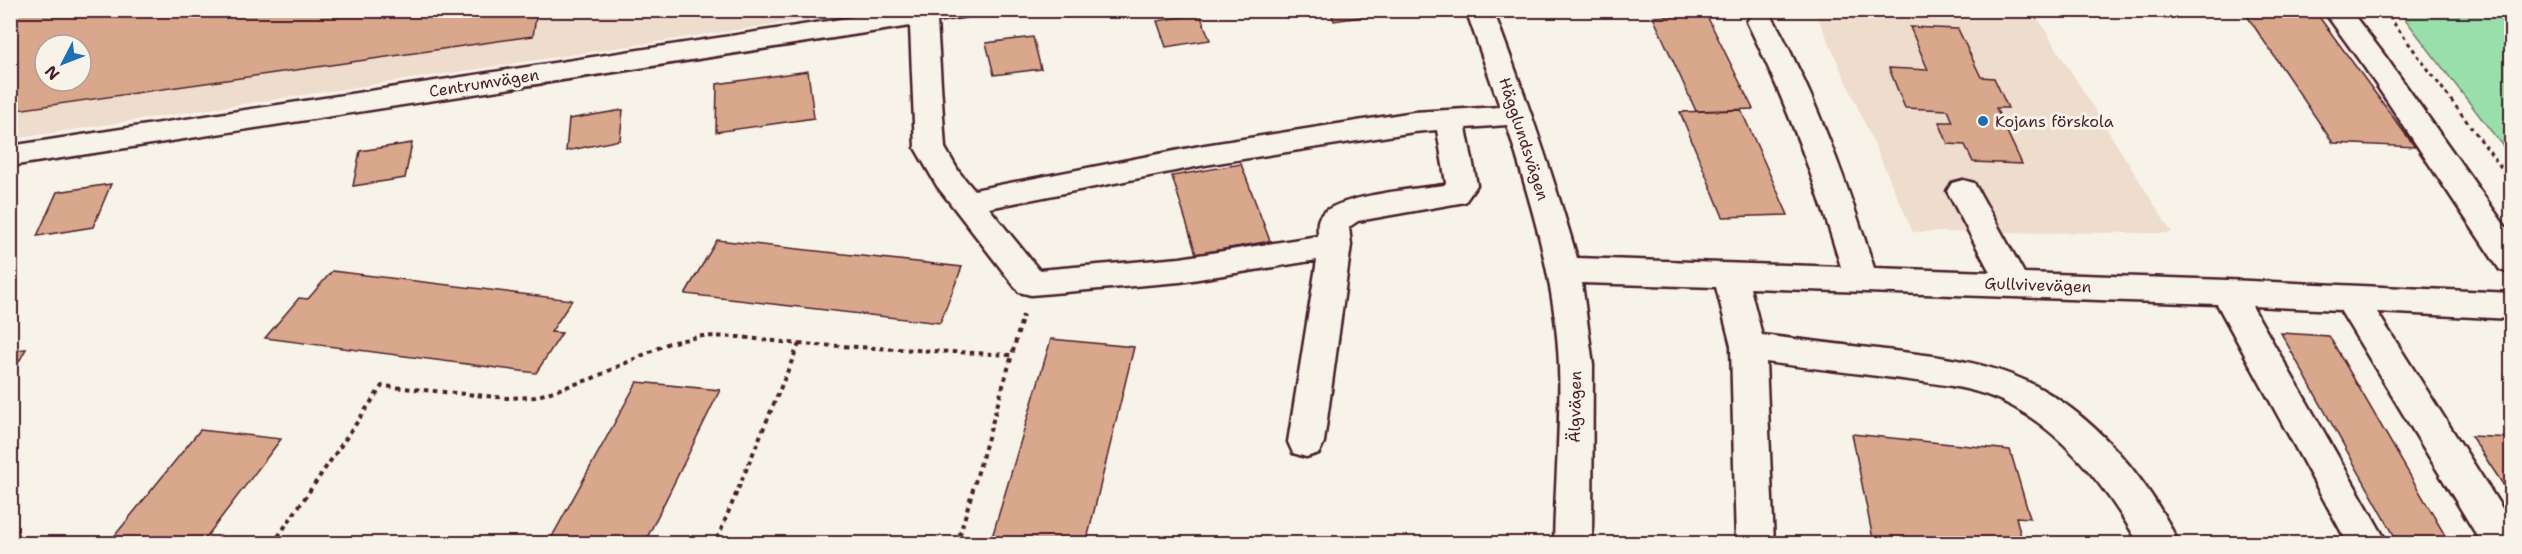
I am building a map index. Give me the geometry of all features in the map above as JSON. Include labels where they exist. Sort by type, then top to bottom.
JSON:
[{"type":"street","name":"Centrumvägen","points":[[10,156],[957,10]]},
{"type":"street","name":"Hägglundsvägen","points":[[1479,10],[1518,115],[1542,189],[1564,270]]},
{"type":"street","points":[[2336,10],[2375,62],[2511,262]]},
{"type":"street","points":[[923,16],[930,148],[936,161],[1031,283],[1179,270],[1335,245]]},
{"type":"street","points":[[1761,22],[1786,69],[1846,227],[1861,279]]},
{"type":"street","points":[[967,202],[1205,155],[1414,122],[1518,115]]},
{"type":"street","points":[[1306,442],[1335,245],[1333,222],[1350,211],[1454,194],[1462,185],[1450,121]]},
{"type":"street","points":[[1963,191],[2013,284]]},
{"type":"street","name":"Gullvivevägen","points":[[1564,270],[2227,292],[2511,306]]},
{"type":"street","name":"Älgvägen","points":[[1564,270],[1576,365],[1573,543]]},
{"type":"street","points":[[1730,275],[1748,346],[1755,543]]},
{"type":"street","points":[[2227,292],[2369,543]]},
{"type":"street","points":[[2351,299],[2503,543]]},
{"type":"street","points":[[1748,346],[1958,373],[1995,384],[2029,399],[2064,424],[2095,452],[2122,485],[2160,543]]},
{"type":"path","points":[[2384,10],[2511,182]]},
{"type":"path","points":[[957,543],[1031,283]]},
{"type":"path","points":[[273,543],[382,386],[507,398],[536,397],[591,379],[669,343],[702,336],[740,337],[800,344],[1012,355]]},
{"type":"path","points":[[716,543],[800,344]]},
{"type":"shaded area","points":[[11,11],[862,11],[11,139]]},
{"type":"shaded area","name":"Kojans förskola","points":[[1815,11],[2033,11],[2172,233],[1913,232]]},
{"type":"green space","points":[[2399,11],[2511,11],[2511,157]]},
{"type":"building","points":[[10,10],[537,10],[533,36],[10,111]]},
{"type":"building","points":[[1330,10],[1372,10],[1375,15],[1334,21]]},
{"type":"building","points":[[2243,10],[2314,10],[2415,147],[2333,143]]},
{"type":"building","points":[[1200,14],[1210,40],[1166,47],[1157,21]]},
{"type":"building","points":[[1706,14],[1753,109],[1696,111],[1653,17]]},
{"type":"building","points":[[1910,27],[1958,29],[1981,77],[1994,78],[2008,108],[1996,108],[2022,164],[1973,162],[1965,145],[1948,144],[1939,122],[1953,122],[1948,110],[1905,108],[1889,68],[1928,70]]},
{"type":"building","points":[[1033,37],[1041,69],[994,75],[986,43]]},
{"type":"building","points":[[808,71],[814,118],[716,132],[717,84]]},
{"type":"building","points":[[623,110],[620,140],[566,151],[569,119]]},
{"type":"building","points":[[1741,110],[1788,215],[1723,217],[1680,112]]},
{"type":"building","points":[[412,143],[405,178],[353,186],[360,151]]},
{"type":"building","points":[[1241,164],[1270,241],[1196,254],[1172,176]]},
{"type":"building","points":[[111,184],[93,227],[37,236],[57,192]]},
{"type":"building","points":[[717,240],[962,267],[940,323],[685,294]]},
{"type":"building","points":[[332,271],[572,300],[551,332],[562,333],[536,373],[265,338],[299,298],[308,299]]},
{"type":"building","points":[[2281,333],[2329,336],[2450,544],[2399,544]]},
{"type":"building","points":[[1051,339],[1134,347],[1086,544],[990,544]]},
{"type":"building","points":[[26,349],[10,378],[10,351]]},
{"type":"building","points":[[637,382],[720,390],[644,544],[548,544]]},
{"type":"building","points":[[200,430],[281,439],[201,544],[108,544]]},
{"type":"building","points":[[1852,434],[2010,450],[2030,518],[2016,517],[2023,544],[1874,544]]},
{"type":"building","points":[[2471,436],[2512,438],[2512,498]]},
{"type":"place","name":"Kojans förskola","points":[[1983,121]]}]
